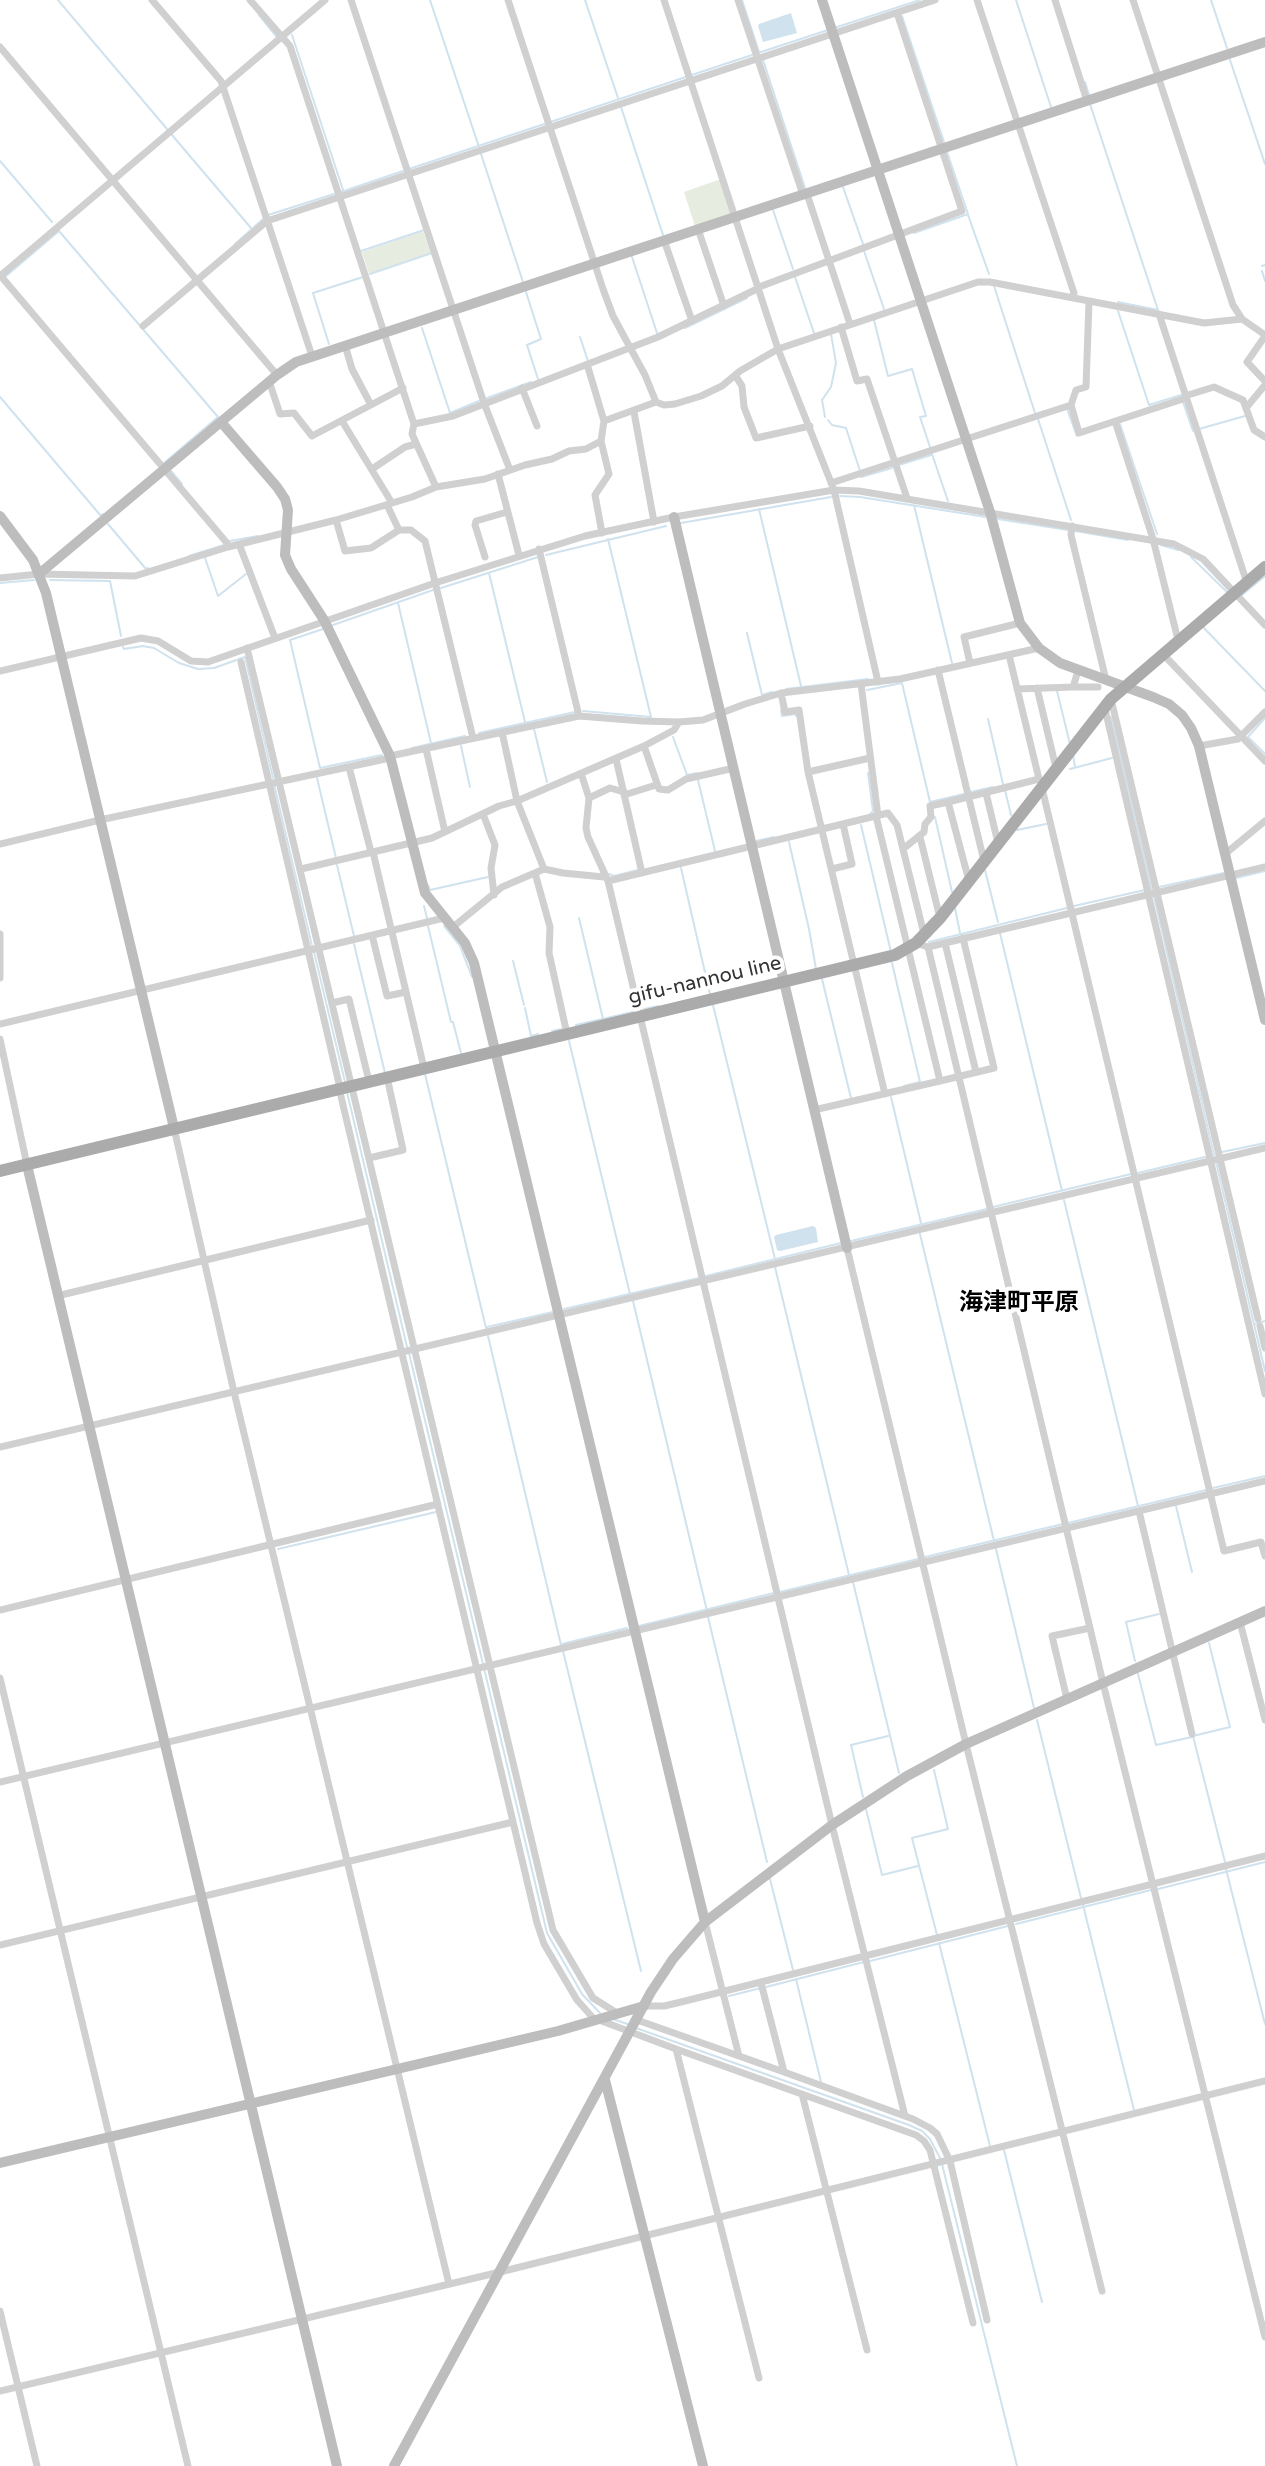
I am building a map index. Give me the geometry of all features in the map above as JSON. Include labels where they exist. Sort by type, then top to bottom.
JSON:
[{"type":"main road","name":"gifu-nannou line","points":[[0,1171],[855,966],[887,958],[919,943],[1108,703],[1162,653],[1265,567]]},
{"type":"street","points":[[152,0],[223,87],[312,356]]},
{"type":"street","points":[[250,0],[290,46],[403,388],[414,424],[412,434],[436,487]]},
{"type":"street","points":[[228,547],[0,276],[325,0]]},
{"type":"street","points":[[351,0],[484,403],[510,470]]},
{"type":"street","points":[[508,0],[613,316],[656,402],[675,404],[701,396],[722,386],[778,349],[978,282],[1204,323],[1242,319]]},
{"type":"street","points":[[664,0],[778,349],[832,487],[878,682]]},
{"type":"street","points":[[738,0],[830,263],[857,381],[867,379],[907,498]]},
{"type":"street","points":[[822,0],[967,439],[1020,623],[1039,648],[1060,663],[1102,683]]},
{"type":"street","points":[[143,326],[266,219],[757,55],[935,0]]},
{"type":"street","points":[[977,0],[1074,293],[1073,298]]},
{"type":"street","points":[[1055,0],[1087,101]]},
{"type":"street","points":[[1133,0],[1233,305],[1242,319],[1265,335],[1247,362],[1265,383],[1246,408]]},
{"type":"street","points":[[414,424],[453,416],[555,378],[692,321],[759,287],[830,263],[962,211],[899,12]]},
{"type":"street","points":[[39,574],[296,362],[1265,42]]},
{"type":"street","points":[[0,47],[195,279],[273,378],[280,414],[294,413],[312,436],[403,388]]},
{"type":"street","points":[[698,229],[724,306]]},
{"type":"street","points":[[664,240],[692,321]]},
{"type":"street","points":[[1089,301],[1086,387],[1076,390],[1071,405],[1079,433],[1214,387],[1243,400],[1254,430],[1265,437]]},
{"type":"street","points":[[1159,314],[1247,583]]},
{"type":"street","points":[[345,345],[352,369],[371,405]]},
{"type":"street","points":[[587,364],[604,421],[601,441],[609,474],[595,495],[602,533]]},
{"type":"street","points":[[735,375],[742,386],[744,407],[756,438],[810,426]]},
{"type":"street","points":[[522,388],[537,426]]},
{"type":"street","points":[[604,421],[656,402]]},
{"type":"street","points":[[0,671],[141,638],[158,641],[198,663],[208,662],[539,549],[674,517],[832,487],[895,462],[1071,405]]},
{"type":"street","points":[[634,412],[654,522]]},
{"type":"street","points":[[342,421],[389,504],[399,530]]},
{"type":"street","points":[[1115,421],[1153,539],[1178,640]]},
{"type":"street","points":[[221,422],[285,499],[288,510],[285,555],[324,620],[390,757],[425,893],[465,943],[474,963],[739,2056]]},
{"type":"street","points":[[0,578],[39,574],[135,576],[228,547],[336,520],[436,487],[475,481],[552,459],[601,441]]},
{"type":"street","points":[[375,467],[405,447],[416,444]]},
{"type":"street","points":[[498,474],[519,555]]},
{"type":"street","points":[[832,487],[1174,544],[1203,559],[1265,625]]},
{"type":"street","points":[[485,557],[476,521],[507,512]]},
{"type":"street","points":[[0,516],[20,541],[46,593],[449,2284]]},
{"type":"street","points":[[674,517],[922,1563],[1102,2291]]},
{"type":"street","points":[[336,520],[345,551],[371,548],[399,530],[411,530],[425,541],[473,738]]},
{"type":"street","points":[[1072,526],[1071,535],[1102,683]]},
{"type":"street","points":[[239,544],[275,638]]},
{"type":"street","points":[[539,549],[579,716]]},
{"type":"street","points":[[970,663],[964,637],[1020,623]]},
{"type":"street","points":[[247,648],[249,675],[314,949],[371,1220],[544,1944],[577,2000],[604,2017],[739,2056],[923,2123],[937,2134],[973,2323]]},
{"type":"street","points":[[0,844],[579,716],[679,722],[703,720],[781,693],[878,682],[1039,648]]},
{"type":"street","points":[[1162,653],[1265,761]]},
{"type":"street","points":[[1009,655],[1224,1551],[1261,1542],[1265,1556]]},
{"type":"street","points":[[241,662],[249,675]]},
{"type":"street","points":[[938,670],[984,861]]},
{"type":"street","points":[[1073,687],[1078,671]]},
{"type":"street","points":[[1017,689],[1102,683],[1124,686],[1169,704],[1182,715],[1199,746],[1265,1020]]},
{"type":"street","points":[[861,684],[877,816],[958,1076],[1103,1683],[1265,2337]]},
{"type":"street","points":[[1037,688],[1056,768]]},
{"type":"street","points":[[781,693],[785,712],[799,710],[808,772],[885,1094]]},
{"type":"street","points":[[1108,703],[1215,1160],[1265,1394]]},
{"type":"street","points":[[1199,746],[1242,737],[1265,712]]},
{"type":"street","points":[[301,869],[445,832],[644,746],[674,730],[679,722]]},
{"type":"street","points":[[502,732],[517,801],[544,869]]},
{"type":"street","points":[[644,746],[659,789],[668,790],[686,779],[734,768]]},
{"type":"street","points":[[426,749],[445,832]]},
{"type":"street","points":[[808,772],[870,758]]},
{"type":"street","points":[[616,759],[642,873]]},
{"type":"street","points":[[349,767],[424,1068]]},
{"type":"street","points":[[581,773],[589,798],[588,837],[606,879],[832,1825],[905,2116]]},
{"type":"street","points":[[274,783],[301,869],[314,949],[332,1003],[344,1087],[369,1158],[553,1930],[604,2017]]},
{"type":"street","points":[[903,849],[924,832],[925,824],[931,817],[930,806],[1042,783]]},
{"type":"street","points":[[589,798],[610,788],[624,793],[656,785]]},
{"type":"street","points":[[986,793],[998,843]]},
{"type":"street","points":[[948,802],[969,881]]},
{"type":"street","points":[[453,927],[502,887],[544,869],[606,879],[888,813],[897,825],[903,849],[940,1081]]},
{"type":"street","points":[[483,814],[495,845],[491,868],[494,895]]},
{"type":"street","points":[[1225,854],[1265,821]]},
{"type":"street","points":[[832,869],[852,864],[843,824]]},
{"type":"street","points":[[920,837],[940,918]]},
{"type":"street","points":[[919,943],[945,943],[1265,867]]},
{"type":"street","points":[[535,873],[550,927],[549,953],[567,1034]]},
{"type":"street","points":[[0,1024],[444,918]]},
{"type":"street","points":[[372,935],[387,996],[406,992]]},
{"type":"street","points":[[814,1110],[994,1068],[963,938]]},
{"type":"street","points":[[0,939],[0,978]]},
{"type":"street","points":[[945,943],[976,1072]]},
{"type":"street","points":[[332,1003],[349,999],[369,1081]]},
{"type":"street","points":[[0,1039],[57,1296],[337,2466]]},
{"type":"street","points":[[369,1158],[403,1150],[387,1077]]},
{"type":"street","points":[[0,1447],[1265,1148]]},
{"type":"street","points":[[1215,1160],[1265,1348]]},
{"type":"street","points":[[57,1296],[371,1220]]},
{"type":"street","points":[[0,1782],[1265,1481]]},
{"type":"street","points":[[0,1610],[271,1544],[439,1509]]},
{"type":"street","points":[[1139,1511],[1192,1734]]},
{"type":"street","points":[[394,2466],[644,2006],[673,1959],[705,1922],[832,1825],[907,1776],[966,1744],[1265,1611]]},
{"type":"street","points":[[1240,1622],[1265,1720]]},
{"type":"street","points":[[1067,1699],[1052,1636],[1090,1628]]},
{"type":"street","points":[[0,1678],[188,2466]]},
{"type":"street","points":[[0,1945],[513,1822]]},
{"type":"street","points":[[0,2163],[558,2031],[644,2006],[664,2006],[761,1983],[1265,1856]]},
{"type":"street","points":[[761,1983],[784,2072]]},
{"type":"street","points":[[634,2026],[676,2049],[916,2135],[924,2141],[942,2163],[987,2320]]},
{"type":"street","points":[[676,2049],[759,2378]]},
{"type":"street","points":[[605,2080],[703,2466]]},
{"type":"street","points":[[0,2391],[645,2237],[1265,2081]]},
{"type":"street","points":[[802,2094],[867,2350]]},
{"type":"street","points":[[0,2311],[37,2466]]},
{"type":"shaded area","points":[[721,179],[732,214],[695,226],[684,192]]},
{"type":"shaded area","points":[[423,231],[431,253],[369,274],[362,252]]},
{"type":"water","points":[[791,13],[797,33],[763,42],[759,24]]},
{"type":"water","points":[[813,1226],[818,1242],[777,1250],[776,1235]]},
{"type":"waterway","points":[[58,0],[167,129]]},
{"type":"waterway","points":[[430,0],[479,147]]},
{"type":"waterway","points":[[585,0],[618,98]]},
{"type":"waterway","points":[[742,0],[759,52]]},
{"type":"waterway","points":[[834,28],[920,0]]},
{"type":"waterway","points":[[1016,0],[1051,107]]},
{"type":"waterway","points":[[1211,0],[1227,48]]},
{"type":"waterway","points":[[259,15],[276,36]]},
{"type":"waterway","points":[[902,16],[944,142]]},
{"type":"waterway","points":[[758,53],[828,30]]},
{"type":"waterway","points":[[292,35],[343,190]]},
{"type":"waterway","points":[[409,169],[752,55]]},
{"type":"waterway","points":[[763,60],[805,188]]},
{"type":"waterway","points":[[1230,60],[1265,164]]},
{"type":"waterway","points":[[1085,82],[1089,95]]},
{"type":"waterway","points":[[1090,104],[1158,310],[1118,302]]},
{"type":"waterway","points":[[621,107],[663,235]]},
{"type":"waterway","points":[[172,135],[251,228]]},
{"type":"waterway","points":[[914,233],[968,214],[947,152]]},
{"type":"waterway","points":[[481,154],[523,282]]},
{"type":"waterway","points":[[0,161],[52,222]]},
{"type":"waterway","points":[[341,192],[403,171]]},
{"type":"waterway","points":[[843,187],[863,244]]},
{"type":"waterway","points":[[268,215],[334,194]]},
{"type":"waterway","points":[[773,210],[793,269]]},
{"type":"waterway","points":[[968,215],[989,274]]},
{"type":"waterway","points":[[235,244],[263,219]]},
{"type":"waterway","points":[[361,251],[424,230]]},
{"type":"waterway","points":[[59,231],[218,417],[164,463]]},
{"type":"waterway","points":[[6,276],[59,231]]},
{"type":"waterway","points":[[864,251],[884,309]]},
{"type":"waterway","points":[[370,274],[432,253]]},
{"type":"waterway","points":[[632,257],[657,333]]},
{"type":"waterway","points":[[1262,271],[1265,281]]},
{"type":"waterway","points":[[329,344],[313,293],[363,277]]},
{"type":"waterway","points":[[795,277],[814,333]]},
{"type":"waterway","points":[[994,286],[1035,413]]},
{"type":"waterway","points":[[526,292],[541,339],[527,345],[538,379]]},
{"type":"waterway","points":[[685,328],[747,298]]},
{"type":"waterway","points":[[1118,311],[1149,405],[1181,395]]},
{"type":"waterway","points":[[874,320],[888,376],[912,369],[926,416],[920,417],[930,447]]},
{"type":"waterway","points":[[422,328],[450,413]]},
{"type":"waterway","points":[[825,417],[822,400],[831,387],[836,363],[831,334]]},
{"type":"waterway","points":[[580,337],[588,361]]},
{"type":"waterway","points":[[487,398],[531,382]]},
{"type":"waterway","points":[[0,397],[101,516],[103,514]]},
{"type":"waterway","points":[[450,413],[479,401]]},
{"type":"waterway","points":[[1183,402],[1193,431]]},
{"type":"waterway","points":[[1067,409],[1077,436]]},
{"type":"waterway","points":[[1199,429],[1245,416]]},
{"type":"waterway","points":[[1038,419],[1071,520]]},
{"type":"waterway","points":[[828,420],[832,425],[846,428],[860,471]]},
{"type":"waterway","points":[[1120,424],[1157,534]]},
{"type":"waterway","points":[[932,454],[948,501]]},
{"type":"waterway","points":[[899,465],[931,455]]},
{"type":"waterway","points":[[861,477],[892,468]]},
{"type":"waterway","points":[[171,471],[182,484]]},
{"type":"waterway","points":[[840,496],[986,517]]},
{"type":"waterway","points":[[681,523],[831,497]]},
{"type":"waterway","points":[[914,505],[952,663]]},
{"type":"waterway","points":[[759,509],[801,686]]},
{"type":"waterway","points":[[998,519],[1068,530]]},
{"type":"waterway","points":[[108,524],[148,568]]},
{"type":"waterway","points":[[546,555],[666,526]]},
{"type":"waterway","points":[[1075,531],[1128,540]]},
{"type":"waterway","points":[[230,541],[258,536]]},
{"type":"waterway","points":[[583,711],[651,717],[608,539]]},
{"type":"waterway","points":[[189,556],[224,545]]},
{"type":"waterway","points":[[1161,545],[1178,550]]},
{"type":"waterway","points":[[441,588],[538,557]]},
{"type":"waterway","points":[[1191,557],[1227,592]]},
{"type":"waterway","points":[[205,558],[218,596],[246,574]]},
{"type":"waterway","points":[[489,573],[525,722]]},
{"type":"waterway","points":[[1242,595],[1265,576]]},
{"type":"waterway","points":[[0,583],[34,580]]},
{"type":"waterway","points":[[50,580],[110,581],[121,636]]},
{"type":"waterway","points":[[333,625],[433,590]]},
{"type":"waterway","points":[[398,603],[431,743]]},
{"type":"waterway","points":[[1203,627],[1265,691]]},
{"type":"waterway","points":[[323,629],[290,640],[320,768],[382,755]]},
{"type":"waterway","points":[[747,633],[762,695],[772,692]]},
{"type":"waterway","points":[[123,647],[154,648],[179,663],[198,669],[214,668],[245,657],[273,778]]},
{"type":"waterway","points":[[786,689],[868,679]]},
{"type":"waterway","points":[[867,690],[902,683],[930,802],[964,794]]},
{"type":"waterway","points":[[1057,691],[1070,744]]},
{"type":"waterway","points":[[781,710],[782,716],[796,716]]},
{"type":"waterway","points":[[479,733],[575,712]]},
{"type":"waterway","points":[[1111,717],[1152,891]]},
{"type":"waterway","points":[[1265,718],[1248,737],[1265,754]]},
{"type":"waterway","points":[[988,719],[1003,784]]},
{"type":"waterway","points":[[534,729],[547,782]]},
{"type":"waterway","points":[[412,748],[465,736]]},
{"type":"waterway","points":[[673,737],[687,775],[697,773]]},
{"type":"waterway","points":[[461,746],[470,787]]},
{"type":"waterway","points":[[1073,755],[1075,767]]},
{"type":"waterway","points":[[1070,769],[1112,758]]},
{"type":"waterway","points":[[868,773],[873,811],[870,814]]},
{"type":"waterway","points":[[317,778],[336,858]]},
{"type":"waterway","points":[[698,780],[715,851]]},
{"type":"waterway","points":[[274,784],[312,946]]},
{"type":"waterway","points":[[971,792],[993,787]]},
{"type":"waterway","points":[[1005,790],[1011,815]]},
{"type":"waterway","points":[[935,817],[952,892]]},
{"type":"waterway","points":[[1017,830],[1046,824]]},
{"type":"waterway","points":[[861,825],[891,952]]},
{"type":"waterway","points":[[756,841],[774,837]]},
{"type":"waterway","points":[[789,842],[816,969]]},
{"type":"waterway","points":[[337,865],[354,936]]},
{"type":"waterway","points":[[681,868],[710,994]]},
{"type":"waterway","points":[[609,874],[614,876],[638,870]]},
{"type":"waterway","points":[[985,870],[998,922]]},
{"type":"waterway","points":[[1236,878],[1265,871]]},
{"type":"waterway","points":[[1159,887],[1224,873]]},
{"type":"waterway","points":[[428,885],[430,890],[488,877]]},
{"type":"waterway","points":[[1074,906],[1145,890]]},
{"type":"waterway","points":[[1154,897],[1214,1155]]},
{"type":"waterway","points":[[424,906],[427,918]]},
{"type":"waterway","points":[[955,908],[960,933]]},
{"type":"waterway","points":[[929,942],[1067,908]]},
{"type":"waterway","points":[[579,918],[603,1019]]},
{"type":"waterway","points":[[428,926],[461,1053]]},
{"type":"waterway","points":[[444,926],[460,946],[472,977]]},
{"type":"waterway","points":[[1000,933],[1062,1191]]},
{"type":"waterway","points":[[354,944],[385,1073]]},
{"type":"waterway","points":[[314,952],[345,1082]]},
{"type":"waterway","points":[[513,961],[524,1005]]},
{"type":"waterway","points":[[892,963],[920,1082],[904,1086]]},
{"type":"waterway","points":[[822,979],[851,1098]]},
{"type":"waterway","points":[[713,1005],[775,1259]]},
{"type":"waterway","points":[[644,1009],[659,1006]]},
{"type":"waterway","points":[[525,1008],[531,1036],[538,1034]]},
{"type":"waterway","points":[[576,1025],[633,1012]]},
{"type":"waterway","points":[[552,1031],[561,1029]]},
{"type":"waterway","points":[[569,1041],[630,1294]]},
{"type":"waterway","points":[[425,1074],[486,1328]]},
{"type":"waterway","points":[[347,1092],[407,1347]]},
{"type":"waterway","points":[[891,1097],[921,1223]]},
{"type":"waterway","points":[[1222,1152],[1265,1143]]},
{"type":"waterway","points":[[1138,1173],[1205,1157]]},
{"type":"waterway","points":[[1216,1162],[1265,1371]]},
{"type":"waterway","points":[[993,1207],[1131,1174]]},
{"type":"waterway","points":[[1064,1200],[1138,1506]]},
{"type":"waterway","points":[[851,1241],[987,1209]]},
{"type":"waterway","points":[[920,1234],[994,1541]]},
{"type":"waterway","points":[[706,1276],[841,1243]]},
{"type":"waterway","points":[[775,1267],[849,1575]]},
{"type":"waterway","points":[[564,1309],[699,1278]]},
{"type":"waterway","points":[[633,1301],[707,1611]]},
{"type":"waterway","points":[[487,1327],[553,1312]]},
{"type":"waterway","points":[[1255,1324],[1265,1321]]},
{"type":"waterway","points":[[488,1336],[561,1645]]},
{"type":"waterway","points":[[409,1353],[547,1933],[582,1994],[600,2013]]},
{"type":"waterway","points":[[1213,1488],[1265,1476]]},
{"type":"waterway","points":[[1068,1523],[1206,1490]]},
{"type":"waterway","points":[[1176,1506],[1192,1572]]},
{"type":"waterway","points":[[278,1549],[436,1512]]},
{"type":"waterway","points":[[925,1557],[1063,1524]]},
{"type":"waterway","points":[[996,1549],[1034,1708]]},
{"type":"waterway","points":[[780,1592],[918,1559]]},
{"type":"waterway","points":[[853,1582],[899,1773]]},
{"type":"waterway","points":[[639,1626],[774,1593]]},
{"type":"waterway","points":[[1135,1661],[1126,1622],[1159,1614]]},
{"type":"waterway","points":[[708,1617],[767,1862]]},
{"type":"waterway","points":[[562,1644],[627,1628]]},
{"type":"waterway","points":[[1209,1643],[1230,1727],[1193,1736],[1225,1862]]},
{"type":"waterway","points":[[563,1651],[641,1971]]},
{"type":"waterway","points":[[1138,1674],[1156,1745],[1192,1737]]},
{"type":"waterway","points":[[1037,1720],[1081,1898]]},
{"type":"waterway","points":[[863,1797],[851,1745],[888,1736]]},
{"type":"waterway","points":[[934,1770],[948,1829],[912,1838],[937,1935]]},
{"type":"waterway","points":[[866,1809],[882,1875],[918,1866]]},
{"type":"waterway","points":[[1158,1889],[1265,1862]]},
{"type":"waterway","points":[[1226,1869],[1265,2024]]},
{"type":"waterway","points":[[770,1879],[793,1970]]},
{"type":"waterway","points":[[1016,1924],[1151,1890]]},
{"type":"waterway","points":[[1083,1905],[1134,2110]]},
{"type":"waterway","points":[[870,1961],[1008,1926]]},
{"type":"waterway","points":[[939,1943],[990,2146]]},
{"type":"waterway","points":[[766,1987],[864,1962]]},
{"type":"waterway","points":[[796,1979],[821,2082]]},
{"type":"waterway","points":[[729,1996],[761,1988]]},
{"type":"waterway","points":[[613,2019],[630,2025]]},
{"type":"waterway","points":[[636,2028],[909,2125],[930,2139],[940,2158]]},
{"type":"waterway","points":[[1004,2150],[1042,2302]]},
{"type":"waterway","points":[[942,2164],[1017,2466]]},
{"type":"district","name":"海津町平原","points":[[1019,1304]]}]
